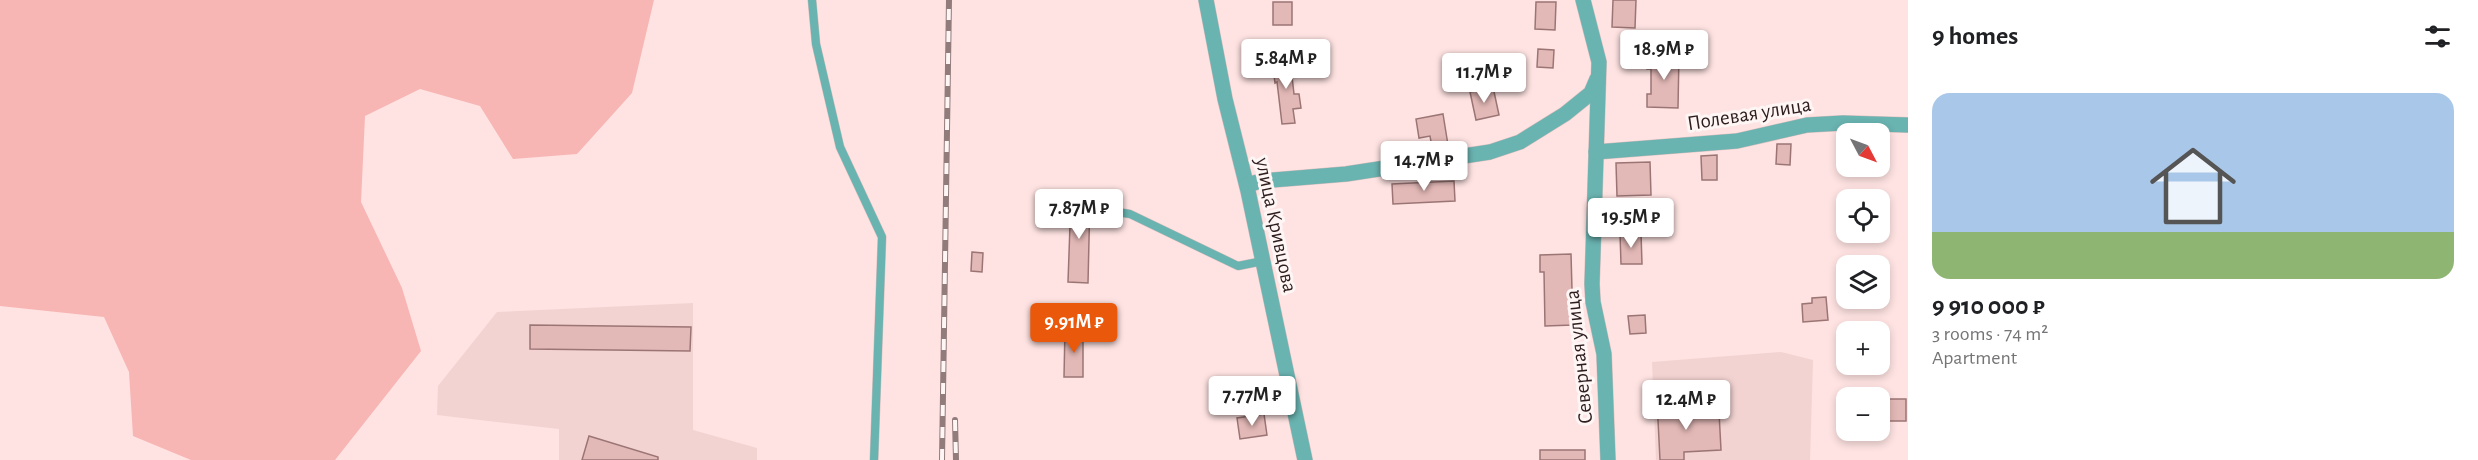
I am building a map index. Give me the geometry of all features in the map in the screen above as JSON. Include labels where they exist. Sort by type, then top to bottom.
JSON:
[{"type":"street","name":"улица Кривцова","points":[[1206,0],[1225,99],[1247,185],[1305,460]]},
{"type":"street","name":"Северная улица","points":[[1583,0],[1598,52],[1592,284],[1593,302],[1604,354],[1608,460]]},
{"type":"street","points":[[1247,185],[1261,181],[1369,171],[1470,157],[1500,149],[1520,142],[1581,103],[1591,93],[1599,73]]},
{"type":"street","name":"Полевая улица","points":[[1596,152],[1737,141],[1807,125],[1908,124]]},
{"type":"lane","points":[[812,0],[816,44],[840,147],[882,237],[874,460]]},
{"type":"lane","points":[[1105,210],[1130,214],[1238,267],[1263,261]]},
{"type":"shaded area","points":[[0,0],[654,0],[632,93],[577,154],[513,159],[480,106],[420,89],[365,116],[361,202],[402,288],[421,351],[335,460],[191,460],[133,436],[129,372],[104,317],[0,306]]},
{"type":"shaded area","points":[[693,303],[693,430],[757,448],[757,460],[559,460],[559,429],[437,415],[438,386],[497,312]]},
{"type":"shaded area","points":[[1781,352],[1813,360],[1810,460],[1656,460],[1652,362]]},
{"type":"building","points":[[1613,0],[1636,0],[1635,28],[1612,27]]},
{"type":"building","points":[[1273,2],[1292,2],[1292,25],[1273,25]]},
{"type":"building","points":[[1536,2],[1556,2],[1555,30],[1535,29]]},
{"type":"building","points":[[1538,49],[1554,50],[1553,68],[1537,67]]},
{"type":"building","points":[[1648,54],[1679,54],[1678,108],[1647,107],[1647,94],[1651,94],[1651,69],[1647,69]]},
{"type":"building","points":[[1290,59],[1294,94],[1299,94],[1301,108],[1293,109],[1295,123],[1282,124],[1272,60]]},
{"type":"building","points":[[1493,87],[1499,115],[1476,120],[1470,92]]},
{"type":"building","points":[[1443,114],[1448,145],[1432,147],[1430,136],[1419,138],[1416,119]]},
{"type":"building","points":[[1777,144],[1791,144],[1790,165],[1776,164]]},
{"type":"building","points":[[1717,155],[1717,180],[1702,180],[1701,156]]},
{"type":"building","points":[[1650,162],[1651,195],[1617,196],[1616,163]]},
{"type":"building","points":[[1454,181],[1455,201],[1393,204],[1392,184]]},
{"type":"building","points":[[1071,197],[1090,197],[1088,283],[1068,282]]},
{"type":"building","points":[[1620,233],[1641,233],[1642,264],[1621,264]]},
{"type":"building","points":[[972,252],[983,253],[982,272],[971,271]]},
{"type":"building","points":[[1571,254],[1573,325],[1545,326],[1544,272],[1540,272],[1540,255]]},
{"type":"building","points":[[1826,297],[1828,320],[1803,322],[1802,304],[1812,303],[1812,298]]},
{"type":"building","points":[[1645,315],[1646,333],[1630,334],[1628,316]]},
{"type":"building","points":[[530,325],[691,327],[690,351],[530,349]]},
{"type":"building","points":[[1065,330],[1083,330],[1083,377],[1064,377]]},
{"type":"building","points":[[1681,399],[1682,414],[1719,412],[1721,450],[1684,452],[1684,460],[1660,460],[1657,400]]},
{"type":"building","points":[[1890,399],[1906,399],[1906,421],[1890,421]]},
{"type":"building","points":[[1264,414],[1267,435],[1240,439],[1237,418]]},
{"type":"building","points":[[589,436],[658,457],[658,460],[582,460]]},
{"type":"building","points":[[1540,450],[1585,450],[1585,460],[1540,460]]},
{"type":"railway","points":[[942,460],[949,0]]},
{"type":"railway","points":[[955,420],[956,460]]}]
